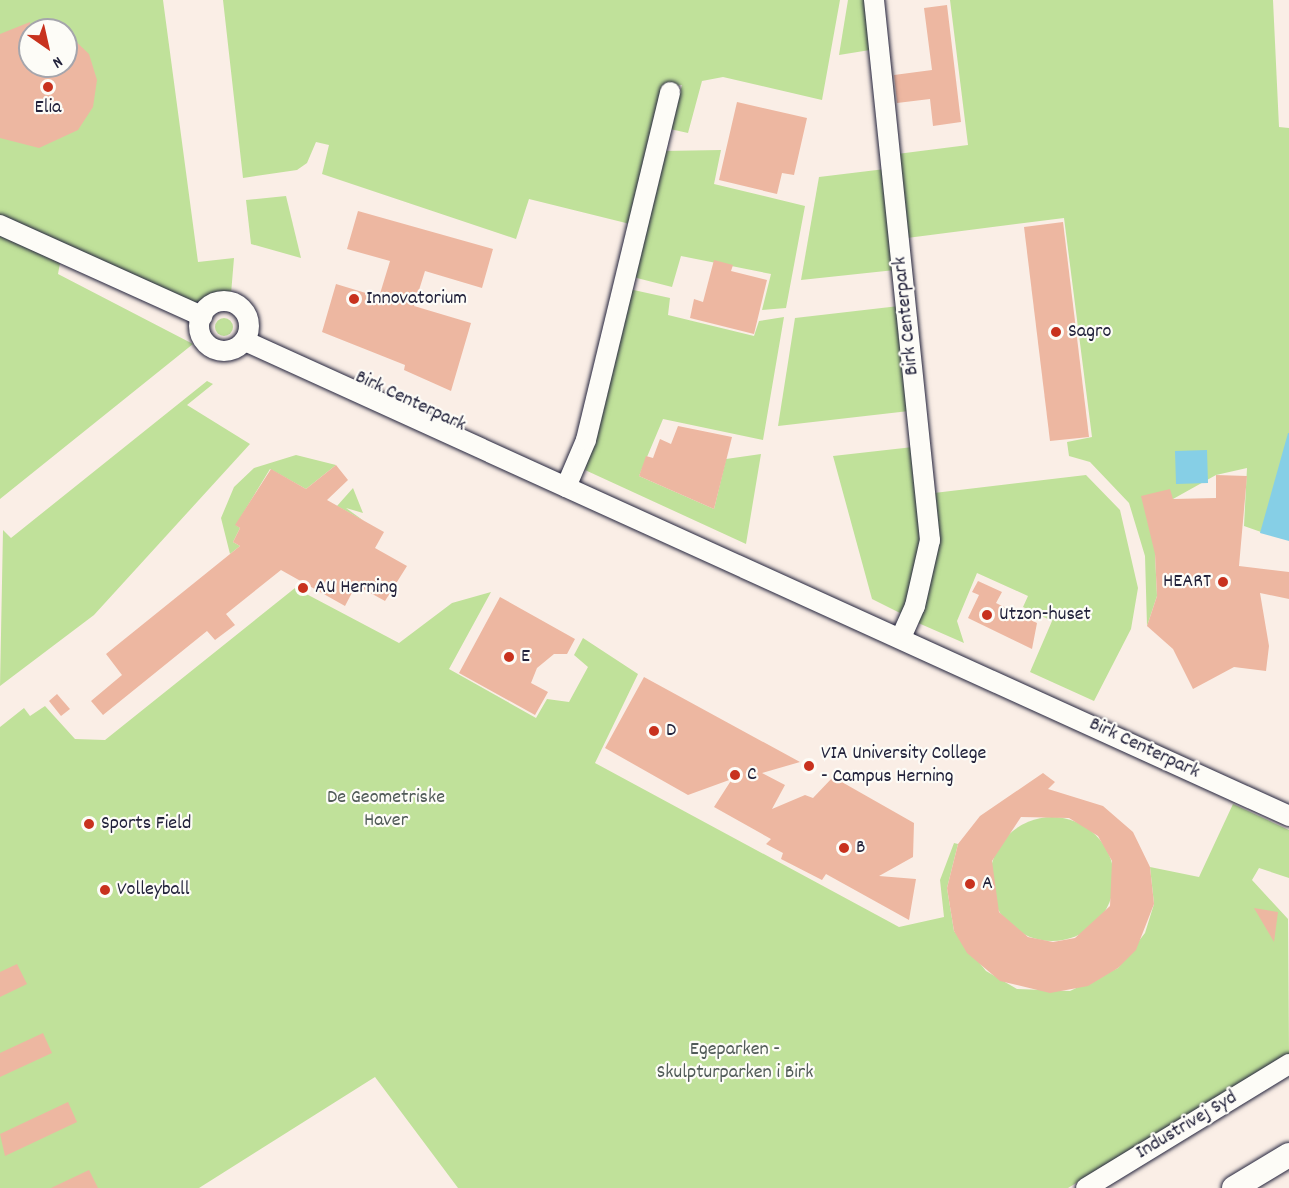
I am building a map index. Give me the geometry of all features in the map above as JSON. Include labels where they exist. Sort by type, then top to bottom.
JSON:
[{"type":"main road","points":[[1234,1188],[1289,1155]]},
{"type":"street","name":"Birk Centerpark","points":[[874,0],[930,540],[903,633]]},
{"type":"street","points":[[568,481],[586,440],[670,92]]},
{"type":"street","points":[[0,225],[202,316]]},
{"type":"street","points":[[229,302],[245,312],[247,334],[230,350],[213,348],[201,334],[202,316],[208,307],[229,302]]},
{"type":"street","name":"Birk Centerpark","points":[[247,334],[1092,720],[1289,816]]},
{"type":"street","name":"Birk Centerpark","points":[[1092,720],[1289,804]]},
{"type":"street","name":"Industrivej Syd","points":[[1086,1188],[1289,1064]]},
{"type":"green space","points":[[0,0],[163,0],[198,262],[234,258],[231,294],[193,303],[0,218]]},
{"type":"green space","points":[[223,0],[840,0],[822,100],[723,77],[702,81],[688,133],[670,129],[682,85],[663,87],[630,224],[529,199],[516,239],[322,174],[329,145],[316,142],[307,163],[297,170],[243,178]]},
{"type":"green space","points":[[848,0],[864,0],[870,50],[839,55]]},
{"type":"green space","points":[[950,0],[1273,0],[1279,127],[1289,128],[1289,433],[1261,532],[1244,526],[1247,468],[1216,475],[1173,499],[1155,554],[1157,596],[1147,626],[1145,556],[1129,503],[1090,462],[1069,456],[1067,442],[1092,437],[1064,218],[907,238],[897,154],[968,145]]},
{"type":"green space","points":[[721,150],[714,184],[805,206],[786,308],[762,310],[771,274],[681,256],[672,287],[633,277],[663,151]]},
{"type":"green space","points":[[885,169],[895,270],[801,280],[819,177]]},
{"type":"green space","points":[[286,196],[301,258],[251,244],[246,200]]},
{"type":"green space","points":[[0,235],[60,263],[58,274],[193,344],[0,499]]},
{"type":"green space","points":[[629,289],[670,298],[668,315],[754,336],[759,321],[784,317],[763,440],[663,419],[639,476],[714,509],[726,459],[761,454],[746,544],[585,470]]},
{"type":"green space","points":[[899,306],[909,411],[778,426],[795,318]]},
{"type":"green space","points":[[224,318],[230,321],[233,327],[230,333],[224,336],[218,333],[215,327],[218,321]]},
{"type":"green space","points":[[207,381],[213,384],[187,405],[250,444],[94,615],[0,686],[3,530],[11,538]]},
{"type":"green space","points":[[913,447],[923,541],[902,614],[872,599],[833,456]]},
{"type":"green space","points":[[296,455],[336,465],[306,489],[270,469],[236,525],[240,528],[233,542],[240,546],[230,554],[221,518],[234,487],[254,468]]},
{"type":"green space","points":[[1086,475],[1120,510],[1138,588],[1131,629],[1094,701],[1030,672],[1052,621],[1023,607],[1028,596],[977,573],[957,621],[964,643],[916,622],[934,493]]},
{"type":"green space","points":[[353,488],[363,513],[346,508],[364,521],[337,506]]},
{"type":"green space","points":[[295,588],[399,643],[452,603],[491,592],[449,669],[536,718],[547,699],[569,702],[588,667],[574,655],[583,638],[638,674],[595,763],[899,927],[944,917],[940,880],[954,843],[958,844],[947,888],[954,931],[986,971],[1017,989],[1070,991],[1118,968],[1145,933],[1154,904],[1150,867],[1199,877],[1233,804],[1289,830],[1289,878],[1259,868],[1252,880],[1288,919],[1289,1054],[1068,1188],[458,1188],[375,1077],[199,1188],[0,1188],[0,727],[24,708],[30,716],[45,706],[75,739],[105,740]]},
{"type":"green space","points":[[1052,817],[1076,821],[1096,835],[1110,855],[1114,879],[1110,903],[1096,923],[1076,937],[1052,941],[1028,937],[1008,923],[994,903],[990,879],[994,855],[1008,835],[1028,821]]},
{"type":"water","points":[[1289,433],[1289,541],[1260,533]]},
{"type":"water","points":[[1207,450],[1208,483],[1176,484],[1175,451]]},
{"type":"building","points":[[947,5],[961,122],[933,126],[930,99],[897,103],[894,75],[932,70],[924,8]]},
{"type":"building","name":"Elia","points":[[18,27],[18,78],[78,78],[78,43],[89,54],[97,80],[93,107],[78,130],[39,148],[0,138],[0,34]]},
{"type":"building","points":[[737,102],[807,118],[794,175],[782,173],[777,194],[719,180]]},
{"type":"building","name":"Innovatorium","points":[[358,211],[493,249],[482,288],[425,271],[414,306],[471,323],[451,391],[404,370],[405,365],[322,332],[336,284],[379,297],[390,261],[347,249]]},
{"type":"building","name":"Sagro","points":[[1063,222],[1089,437],[1050,441],[1024,227]]},
{"type":"building","points":[[714,260],[733,265],[731,271],[767,280],[754,334],[690,318],[694,299],[703,302]]},
{"type":"building","points":[[678,426],[732,437],[714,509],[639,476],[646,456],[653,458],[660,439],[671,444]]},
{"type":"building","points":[[336,465],[348,480],[327,500],[384,532],[375,548],[407,566],[385,601],[356,585],[345,606],[281,570],[226,614],[235,625],[215,640],[207,631],[103,715],[91,701],[122,675],[106,654],[240,546],[233,542],[240,528],[235,525],[271,469],[306,489]]},
{"type":"building","name":"HEART","points":[[1216,475],[1247,476],[1239,566],[1289,572],[1289,599],[1260,593],[1269,646],[1266,671],[1234,667],[1193,689],[1173,649],[1147,626],[1157,596],[1155,554],[1141,496],[1170,489],[1173,499],[1216,498]]},
{"type":"building","name":"Utzon-huset","points":[[978,581],[1002,592],[996,603],[1037,623],[1032,649],[968,618],[979,595],[972,592]]},
{"type":"building","name":"E","points":[[500,597],[575,639],[567,654],[554,654],[537,668],[531,683],[548,692],[535,715],[459,673]]},
{"type":"building","points":[[644,677],[800,762],[762,773],[785,785],[772,809],[805,795],[813,798],[833,777],[914,823],[913,857],[879,876],[916,879],[909,920],[826,874],[822,880],[781,859],[783,853],[766,844],[771,839],[714,807],[732,779],[688,795],[605,748]]},
{"type":"building","points":[[57,694],[70,709],[61,716],[49,701]]},
{"type":"building","name":"A","points":[[1043,773],[1055,782],[1048,789],[1103,806],[1133,832],[1150,867],[1154,904],[1136,950],[1118,968],[1088,986],[1050,993],[1000,981],[967,953],[954,931],[947,888],[958,844],[980,816]],"holes":[[[1021,817],[1069,818],[1098,836],[1112,861],[1110,906],[1075,938],[1053,942],[1028,937],[999,912],[992,861]]]},
{"type":"building","points":[[1254,908],[1278,912],[1274,942]]},
{"type":"building","points":[[17,964],[27,984],[0,997],[0,972]]},
{"type":"building","points":[[43,1033],[52,1053],[0,1077],[0,1053]]},
{"type":"building","points":[[68,1102],[77,1122],[5,1156],[0,1134]]},
{"type":"building","points":[[89,1170],[98,1188],[51,1188]]},
{"type":"place","name":"Elia","points":[[48,87]]},
{"type":"place","name":"Innovatorium","points":[[354,299]]},
{"type":"place","name":"Sagro","points":[[1056,332]]},
{"type":"place","name":"HEART","points":[[1223,582]]},
{"type":"place","name":"AU Herning","points":[[303,588]]},
{"type":"place","name":"Utzon-huset","points":[[987,615]]},
{"type":"place","name":"E","points":[[509,657]]},
{"type":"place","name":"D","points":[[654,731]]},
{"type":"place","name":"VIA University College - Campus Herning","points":[[809,766]]},
{"type":"place","name":"C","points":[[735,775]]},
{"type":"place","name":"Sports Field","points":[[89,824]]},
{"type":"place","name":"B","points":[[844,848]]},
{"type":"place","name":"A","points":[[970,884]]},
{"type":"place","name":"Volleyball","points":[[105,890]]},
{"type":"park label","name":"De Geometriske Haver","points":[[386,810]]},
{"type":"park label","name":"Egeparken - Skulpturparken i Birk","points":[[735,1062]]}]
